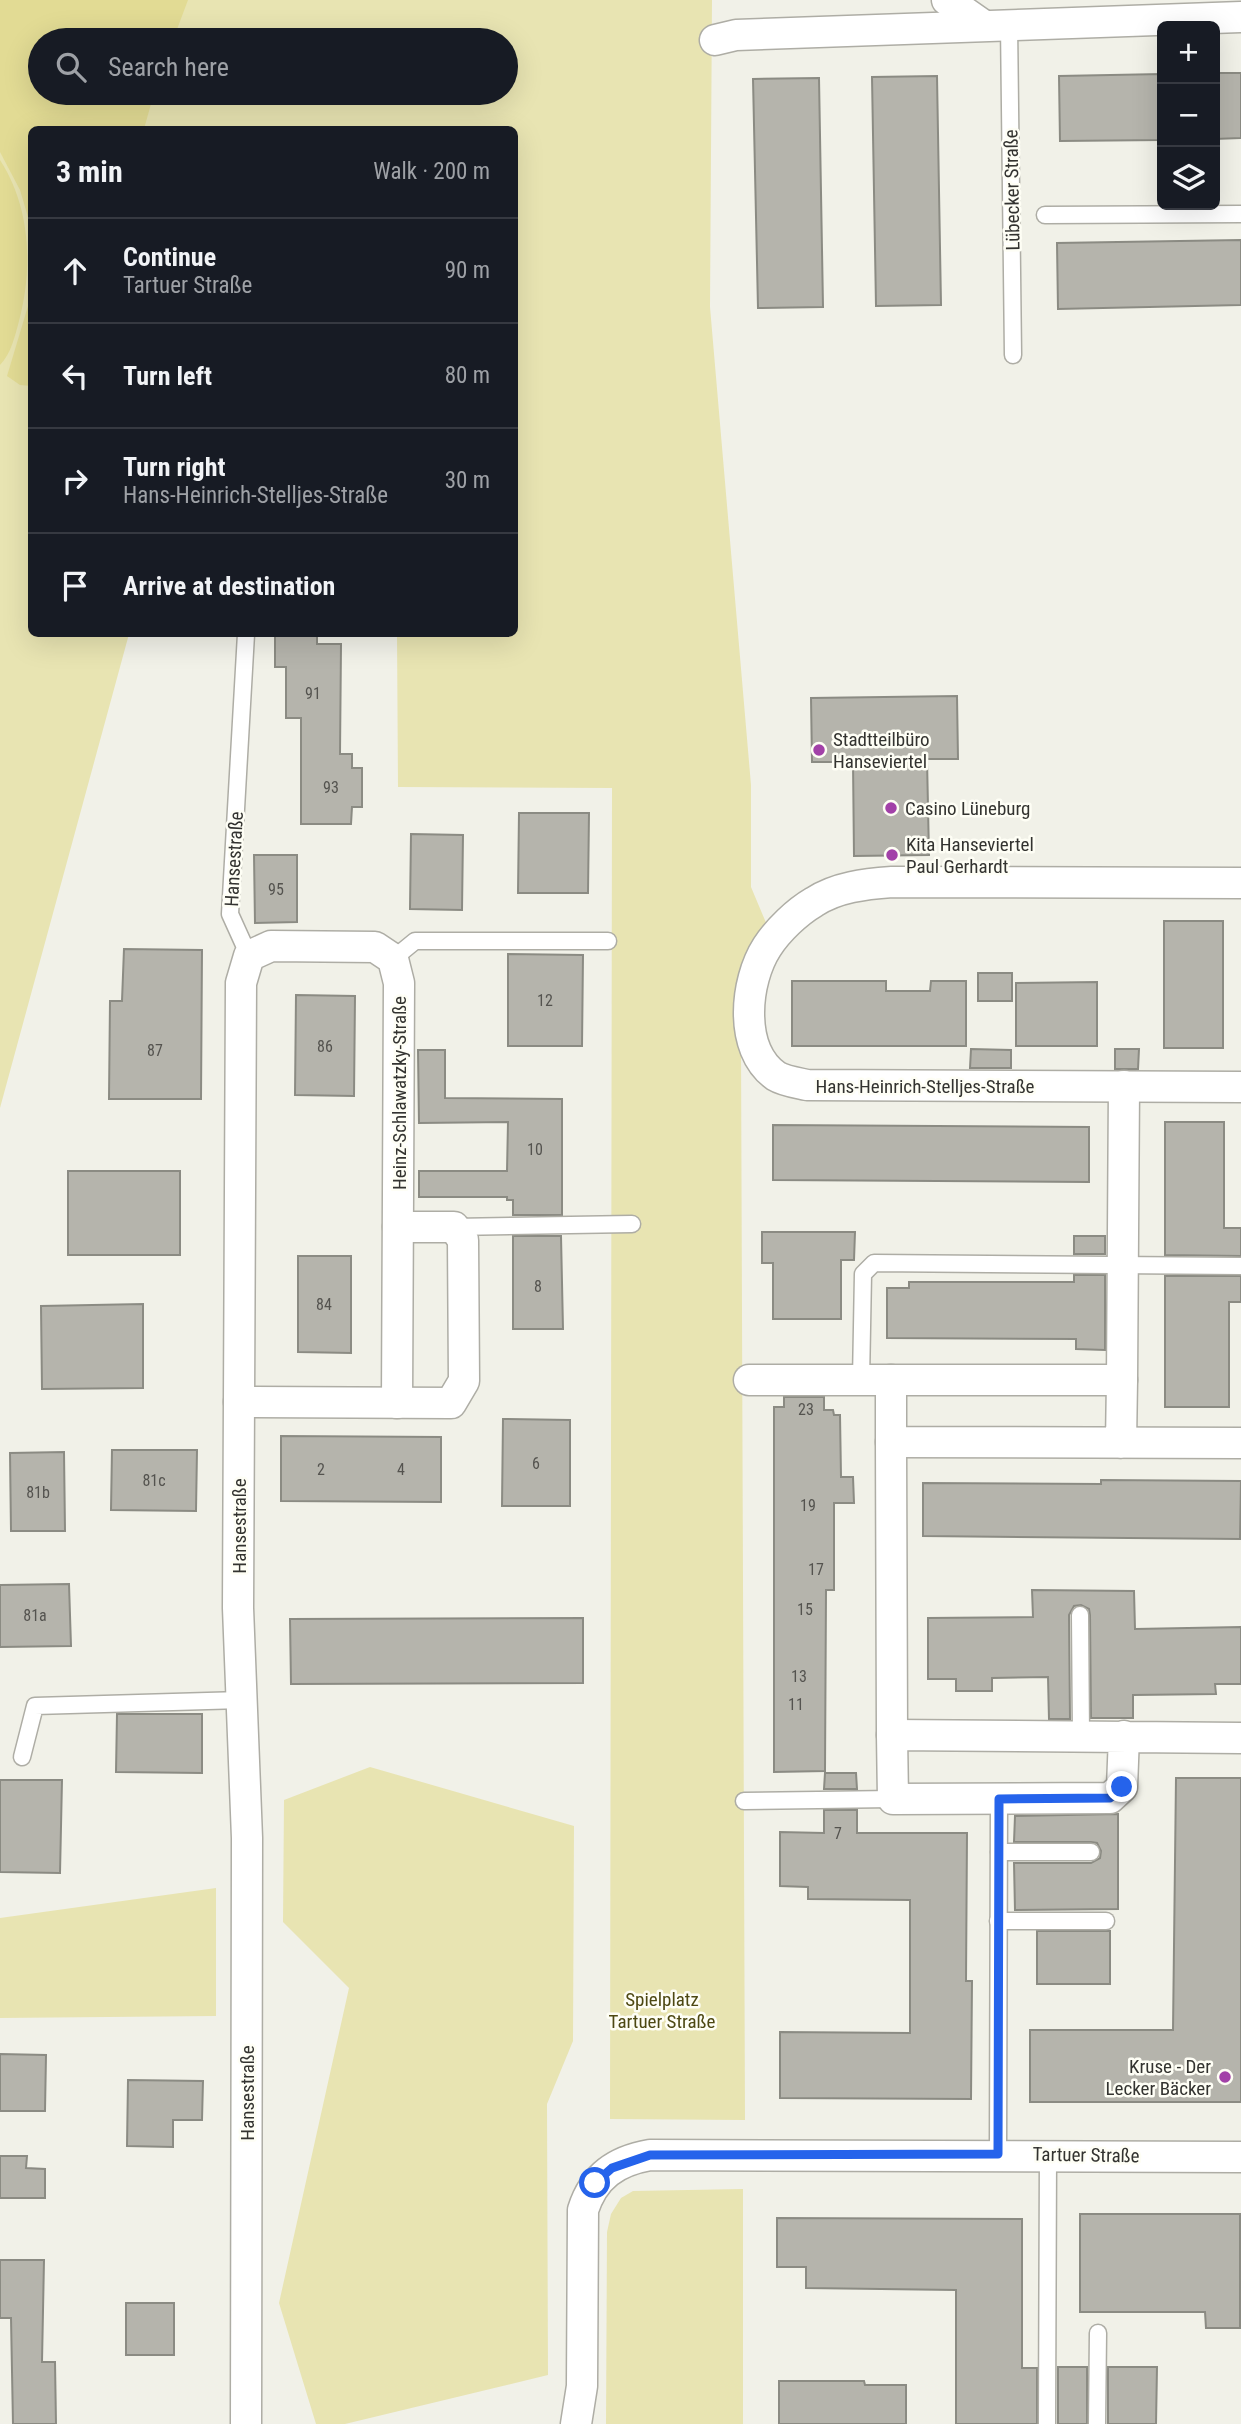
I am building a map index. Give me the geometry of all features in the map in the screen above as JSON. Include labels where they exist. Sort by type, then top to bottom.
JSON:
[{"type":"street","points":[[947,0],[996,25]]},
{"type":"street","points":[[715,40],[736,34],[1241,17]]},
{"type":"street","name":"Hans-Heinrich-Stelljes-Straße","points":[[1241,883],[902,882],[852,886],[814,901],[785,926],[767,947],[754,980],[749,1018],[755,1052],[776,1076],[807,1086],[1241,1087]]},
{"type":"street","points":[[249,956],[271,946],[375,947],[393,959]]},
{"type":"street","name":"Hansestraße","points":[[246,2424],[247,1838],[238,1608],[240,982],[249,956]]},
{"type":"street","name":"Heinz-Schlawatzky-Straße","points":[[393,959],[399,983],[397,1403]]},
{"type":"street","points":[[1121,1443],[1124,1086]]},
{"type":"street","points":[[239,1402],[451,1403],[464,1381],[463,1240],[454,1227],[398,1227]]},
{"type":"street","points":[[749,1380],[1122,1380]]},
{"type":"street","points":[[891,1380],[893,1799],[1110,1798],[1122,1787],[1124,1736]]},
{"type":"street","points":[[891,1442],[1241,1443]]},
{"type":"street","points":[[892,1735],[1241,1738]]},
{"type":"street","name":"Tartuer Straße","points":[[576,2424],[582,2386],[583,2210],[595,2183],[612,2168],[650,2155],[1048,2154],[1241,2157]]},
{"type":"lane","name":"Lübecker Straße","points":[[996,25],[1013,355]]},
{"type":"lane","name":"Lübecker Straße","points":[[1045,215],[1241,214]]},
{"type":"lane","name":"Hansestraße","points":[[246,637],[230,914],[249,956]]},
{"type":"lane","points":[[393,959],[415,941],[608,941]]},
{"type":"lane","points":[[454,1227],[632,1224]]},
{"type":"lane","points":[[861,1380],[863,1274],[874,1263],[1241,1266]]},
{"type":"lane","points":[[1080,1615],[1081,1735]]},
{"type":"lane","points":[[22,1757],[35,1706],[242,1700]]},
{"type":"lane","points":[[744,1801],[893,1799]]},
{"type":"lane","points":[[998,2154],[999,1799]]},
{"type":"lane","points":[[999,1852],[1091,1852]]},
{"type":"lane","points":[[998,1921],[1106,1921]]},
{"type":"lane","points":[[1047,2424],[1048,2154]]},
{"type":"lane","points":[[1097,2424],[1098,2333]]},
{"type":"green space","name":"Spielplatz Tartuer Straße","points":[[0,0],[712,0],[710,307],[751,785],[751,887],[767,925],[741,1044],[745,2120],[610,2119],[612,788],[398,787],[397,637],[518,637],[518,126],[28,126],[28,637],[128,637],[0,1108]]},
{"type":"green space","points":[[370,1767],[574,1826],[573,2041],[547,2104],[548,2375],[345,2424],[316,2424],[279,2303],[349,1988],[283,1922],[284,1800]]},
{"type":"green space","points":[[216,1888],[216,2016],[0,2018],[0,1918]]},
{"type":"green space","points":[[743,2189],[743,2424],[606,2424],[607,2232],[611,2214],[621,2198],[633,2191]]},
{"type":"shaded area","points":[[0,0],[188,0],[178,28],[28,28],[28,105],[151,105],[145,126],[28,126],[28,217],[20,190],[0,152]]},
{"type":"shaded area","points":[[0,160],[18,198],[27,259],[19,321],[10,350],[0,365]]},
{"type":"shaded area","points":[[28,306],[28,386],[20,385],[7,376]]},
{"type":"building","points":[[1220,73],[1241,73],[1241,138],[1220,139]]},
{"type":"building","points":[[1157,74],[1157,140],[1060,141],[1059,76]]},
{"type":"building","points":[[937,76],[941,305],[876,306],[872,77]]},
{"type":"building","points":[[819,78],[823,307],[758,308],[753,79]]},
{"type":"building","points":[[1241,240],[1241,305],[1058,309],[1057,243]]},
{"type":"building","points":[[275,637],[317,637],[317,644],[341,644],[340,754],[352,754],[352,768],[362,768],[362,807],[352,807],[351,824],[301,824],[301,718],[286,718],[286,667],[275,667]]},
{"type":"building","name":"Casino Lüneburg","points":[[957,696],[958,759],[927,759],[929,855],[854,856],[853,762],[812,762],[811,698]]},
{"type":"building","points":[[519,813],[589,813],[588,893],[518,893]]},
{"type":"building","points":[[411,834],[463,835],[462,910],[410,909]]},
{"type":"building","points":[[254,855],[297,855],[297,922],[255,923]]},
{"type":"building","points":[[1164,921],[1223,921],[1223,1048],[1164,1048]]},
{"type":"building","points":[[124,949],[202,950],[201,1099],[109,1099],[110,1001],[122,1001]]},
{"type":"building","points":[[508,954],[583,955],[582,1046],[508,1046]]},
{"type":"building","points":[[978,973],[1012,973],[1012,1001],[978,1001]]},
{"type":"building","points":[[792,981],[886,981],[886,991],[930,991],[931,981],[966,981],[966,1046],[792,1046]]},
{"type":"building","points":[[1097,982],[1097,1046],[1016,1046],[1016,983]]},
{"type":"building","points":[[296,995],[355,996],[354,1096],[295,1095]]},
{"type":"building","points":[[971,1049],[1011,1050],[1011,1068],[970,1068]]},
{"type":"building","points":[[1115,1049],[1139,1049],[1138,1069],[1115,1069]]},
{"type":"building","points":[[418,1050],[445,1050],[445,1098],[562,1099],[562,1215],[513,1215],[513,1200],[507,1200],[507,1197],[419,1197],[419,1171],[507,1171],[508,1122],[419,1123]]},
{"type":"building","points":[[1165,1122],[1224,1122],[1224,1228],[1241,1228],[1241,1256],[1165,1255]]},
{"type":"building","points":[[773,1125],[1089,1127],[1089,1182],[773,1180]]},
{"type":"building","points":[[68,1171],[180,1171],[180,1255],[68,1255]]},
{"type":"building","points":[[762,1232],[855,1232],[854,1260],[841,1260],[841,1319],[773,1319],[773,1263],[762,1263]]},
{"type":"building","points":[[513,1236],[561,1236],[563,1329],[513,1329]]},
{"type":"building","points":[[1074,1236],[1105,1236],[1105,1254],[1074,1254]]},
{"type":"building","points":[[298,1256],[351,1256],[351,1353],[298,1352]]},
{"type":"building","points":[[1074,1275],[1105,1275],[1105,1350],[1076,1349],[1076,1339],[887,1338],[887,1288],[909,1288],[909,1282],[1074,1282]]},
{"type":"building","points":[[1165,1276],[1241,1276],[1241,1302],[1229,1302],[1229,1407],[1165,1407]]},
{"type":"building","points":[[143,1304],[143,1388],[42,1389],[41,1306]]},
{"type":"building","points":[[784,1397],[824,1397],[824,1410],[833,1410],[834,1415],[840,1415],[841,1477],[853,1477],[854,1503],[834,1503],[834,1590],[826,1590],[825,1771],[774,1772],[774,1407],[784,1407]]},
{"type":"building","points":[[503,1419],[570,1420],[570,1506],[502,1506]]},
{"type":"building","points":[[281,1436],[441,1437],[441,1502],[281,1501]]},
{"type":"building","points":[[112,1450],[197,1450],[196,1511],[111,1510]]},
{"type":"building","points":[[64,1452],[65,1531],[11,1531],[10,1453]]},
{"type":"building","points":[[1101,1480],[1241,1481],[1240,1539],[923,1536],[923,1483],[1101,1484]]},
{"type":"building","points":[[69,1584],[71,1646],[0,1647],[0,1585]]},
{"type":"building","points":[[1032,1590],[1134,1591],[1135,1629],[1241,1627],[1241,1684],[1215,1684],[1216,1694],[1133,1695],[1133,1718],[1091,1718],[1090,1615],[1089,1609],[1081,1605],[1074,1606],[1069,1615],[1070,1719],[1049,1719],[1048,1677],[992,1678],[992,1691],[956,1691],[956,1679],[928,1679],[928,1618],[1033,1617]]},
{"type":"building","points":[[583,1618],[583,1683],[291,1684],[290,1619]]},
{"type":"building","points":[[117,1714],[202,1714],[202,1773],[116,1772]]},
{"type":"building","points":[[825,1773],[856,1773],[857,1789],[824,1789]]},
{"type":"building","points":[[1176,1778],[1241,1778],[1241,2102],[1030,2102],[1030,2030],[1173,2030]]},
{"type":"building","points":[[0,1780],[62,1780],[60,1873],[0,1872]]},
{"type":"building","points":[[824,1810],[857,1810],[857,1833],[967,1833],[966,1981],[972,1981],[971,2099],[780,2098],[780,2032],[910,2033],[910,1900],[808,1899],[808,1887],[780,1886],[780,1832],[824,1833]]},
{"type":"building","points":[[1118,1814],[1118,1909],[1015,1910],[1014,1863],[1091,1863],[1100,1858],[1101,1851],[1097,1843],[1091,1842],[1014,1842],[1015,1816]]},
{"type":"building","points":[[1037,1931],[1110,1931],[1110,1984],[1037,1984]]},
{"type":"building","points":[[0,2054],[46,2055],[45,2111],[0,2111]]},
{"type":"building","points":[[128,2080],[203,2081],[202,2120],[173,2120],[173,2147],[127,2146]]},
{"type":"building","points":[[0,2156],[27,2156],[26,2168],[45,2169],[45,2198],[0,2198]]},
{"type":"building","points":[[1080,2214],[1240,2214],[1240,2328],[1206,2328],[1205,2312],[1080,2312]]},
{"type":"building","points":[[777,2218],[1022,2219],[1022,2368],[1037,2368],[1037,2424],[956,2424],[956,2290],[806,2288],[806,2267],[777,2267]]},
{"type":"building","points":[[0,2260],[44,2260],[42,2362],[55,2362],[56,2424],[13,2424],[11,2318],[0,2318]]},
{"type":"building","points":[[126,2303],[174,2303],[174,2355],[126,2355]]},
{"type":"building","points":[[1058,2367],[1087,2367],[1087,2424],[1058,2424]]},
{"type":"building","points":[[1108,2367],[1157,2367],[1156,2424],[1108,2424]]},
{"type":"building","points":[[779,2381],[864,2381],[865,2385],[906,2385],[906,2424],[779,2424]]},
{"type":"place","name":"Stadtteilbüro Hanseviertel","points":[[819,750]]},
{"type":"place","name":"Casino Lüneburg","points":[[891,808]]},
{"type":"place","name":"Kita Hanseviertel Paul Gerhardt","points":[[892,855]]},
{"type":"place","name":"Kruse - Der Lecker Bäcker","points":[[1225,2077]]},
{"type":"route","points":[[595,2183],[602,2175],[623,2162],[650,2155],[998,2154],[999,1799],[1110,1798],[1122,1787]]}]
